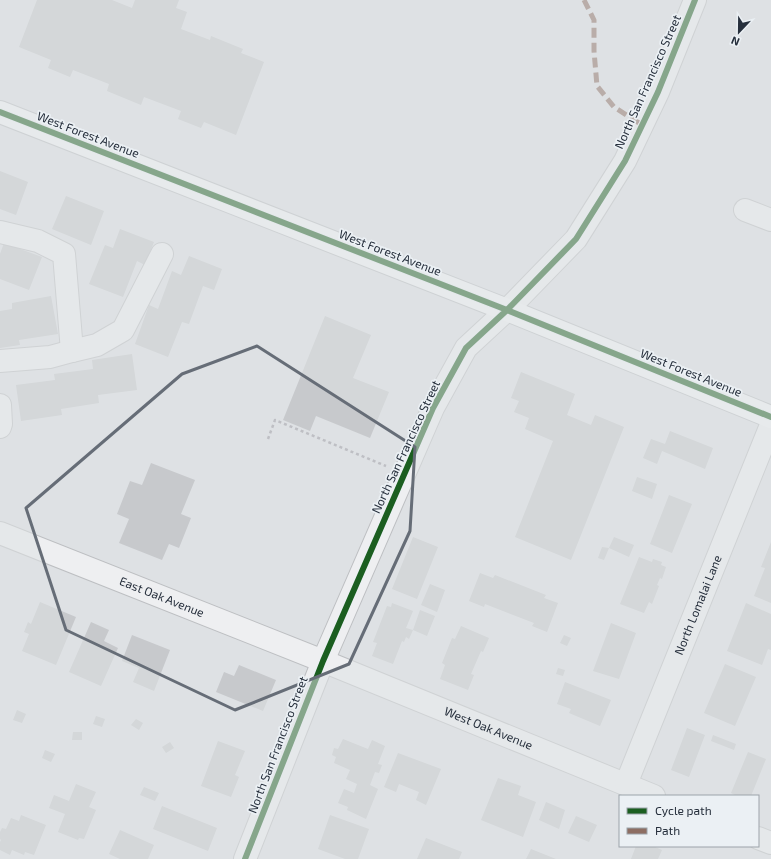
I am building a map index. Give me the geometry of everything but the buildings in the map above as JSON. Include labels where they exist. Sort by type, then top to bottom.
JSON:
[{"type":"main road","name":"West Forest Avenue","points":[[0,112],[507,310],[771,417]]},
{"type":"street","name":"North San Francisco Street","points":[[246,859],[323,661],[433,408],[466,348],[507,310],[576,239],[625,161],[658,92],[695,0]]},
{"type":"street","points":[[745,210],[771,220]]},
{"type":"street","points":[[0,232],[38,241],[64,254],[72,351]]},
{"type":"street","points":[[0,361],[50,357],[97,345],[123,330],[162,254]]},
{"type":"street","points":[[0,405],[0,427]]},
{"type":"street","name":"North Lomalai Lane","points":[[626,784],[771,425]]},
{"type":"street","name":"East Oak Avenue","points":[[0,533],[323,661]]},
{"type":"street","name":"West Oak Avenue","points":[[323,661],[652,795]]},
{"type":"street","points":[[759,838],[771,843]]},
{"type":"path","points":[[268,439],[275,420],[384,465]]},
{"type":"highlighted area","points":[[257,346],[415,447],[410,531],[349,664],[235,710],[66,630],[26,508],[182,374]]},
{"type":"marked path","points":[[584,0],[594,20],[594,51],[597,86],[614,107],[642,125]]},
{"type":"cycle path","points":[[245,859],[323,661],[433,408],[466,348],[507,310],[576,239],[625,161],[658,92],[695,0]]},
{"type":"cycle path","points":[[0,112],[507,310],[771,417]]}]
